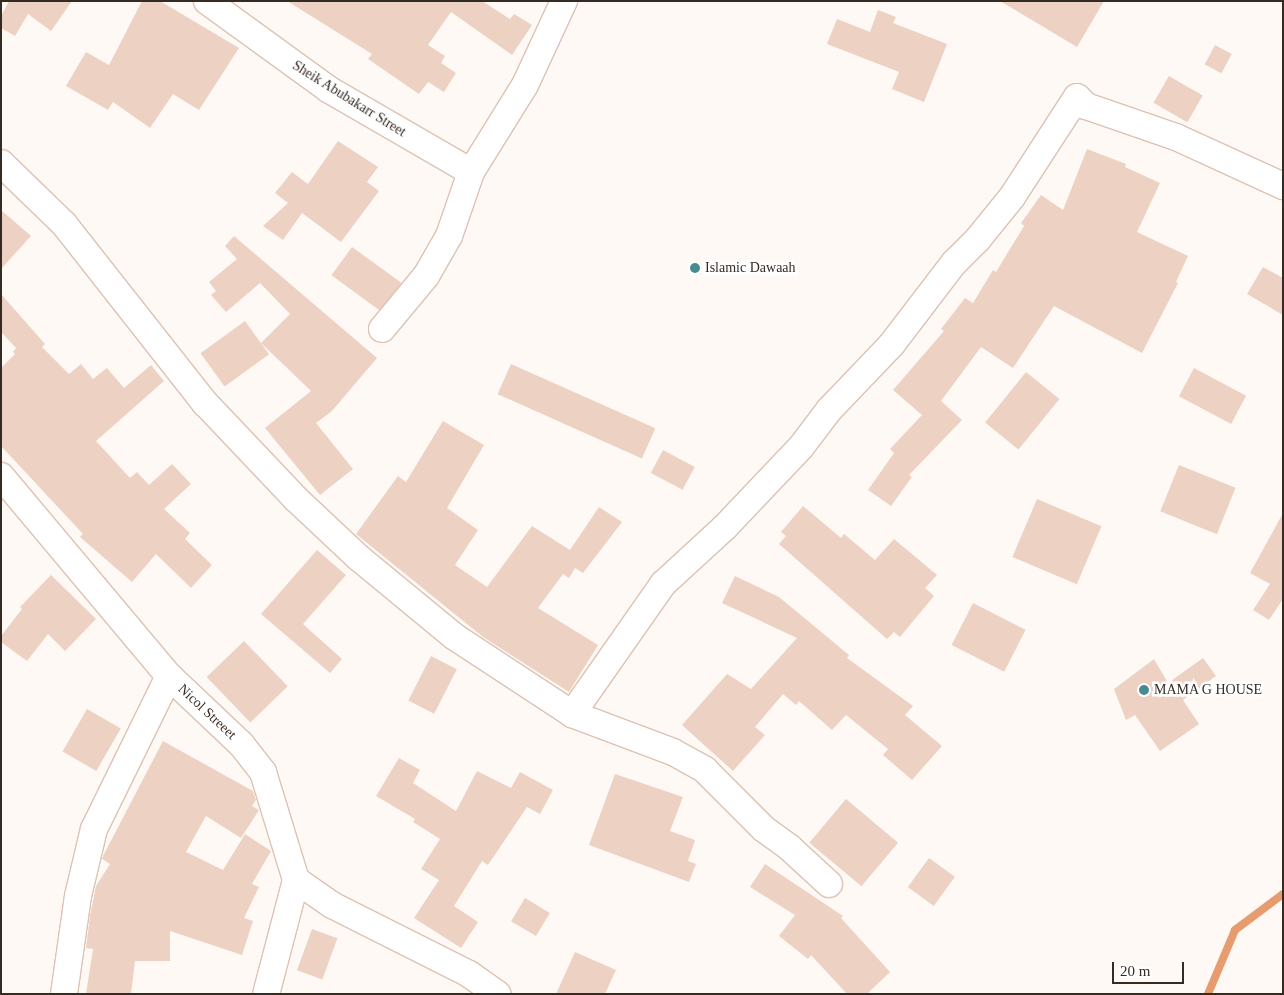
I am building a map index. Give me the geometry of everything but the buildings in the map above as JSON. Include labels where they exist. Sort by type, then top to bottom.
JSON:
[{"type":"street","name":"Sheik Abubakarr Street","points":[[207,1],[328,89],[471,172]]},
{"type":"street","points":[[382,329],[426,276],[449,236],[471,172],[525,85],[564,1]]},
{"type":"street","points":[[572,714],[663,584],[725,527],[801,447],[829,410],[892,344],[954,263],[978,239],[1012,197],[1077,97],[1086,106],[1176,137],[1283,186]]},
{"type":"street","points":[[1,163],[64,224],[206,403],[294,498],[359,558],[455,636],[572,714],[673,752],[705,770],[764,828],[829,884]]},
{"type":"street","name":"Nicol Streeet","points":[[1,476],[169,676],[256,759],[269,786],[296,880]]},
{"type":"street","points":[[64,994],[78,896],[94,829],[169,676]]},
{"type":"street","points":[[266,994],[296,880],[332,905],[469,974],[498,994]]},
{"type":"waterway","points":[[1208,994],[1235,930],[1283,894]]},
{"type":"place","name":"Islamic Dawaah","points":[[695,268]]},
{"type":"place","name":"MAMA G HOUSE","points":[[1144,690]]}]
